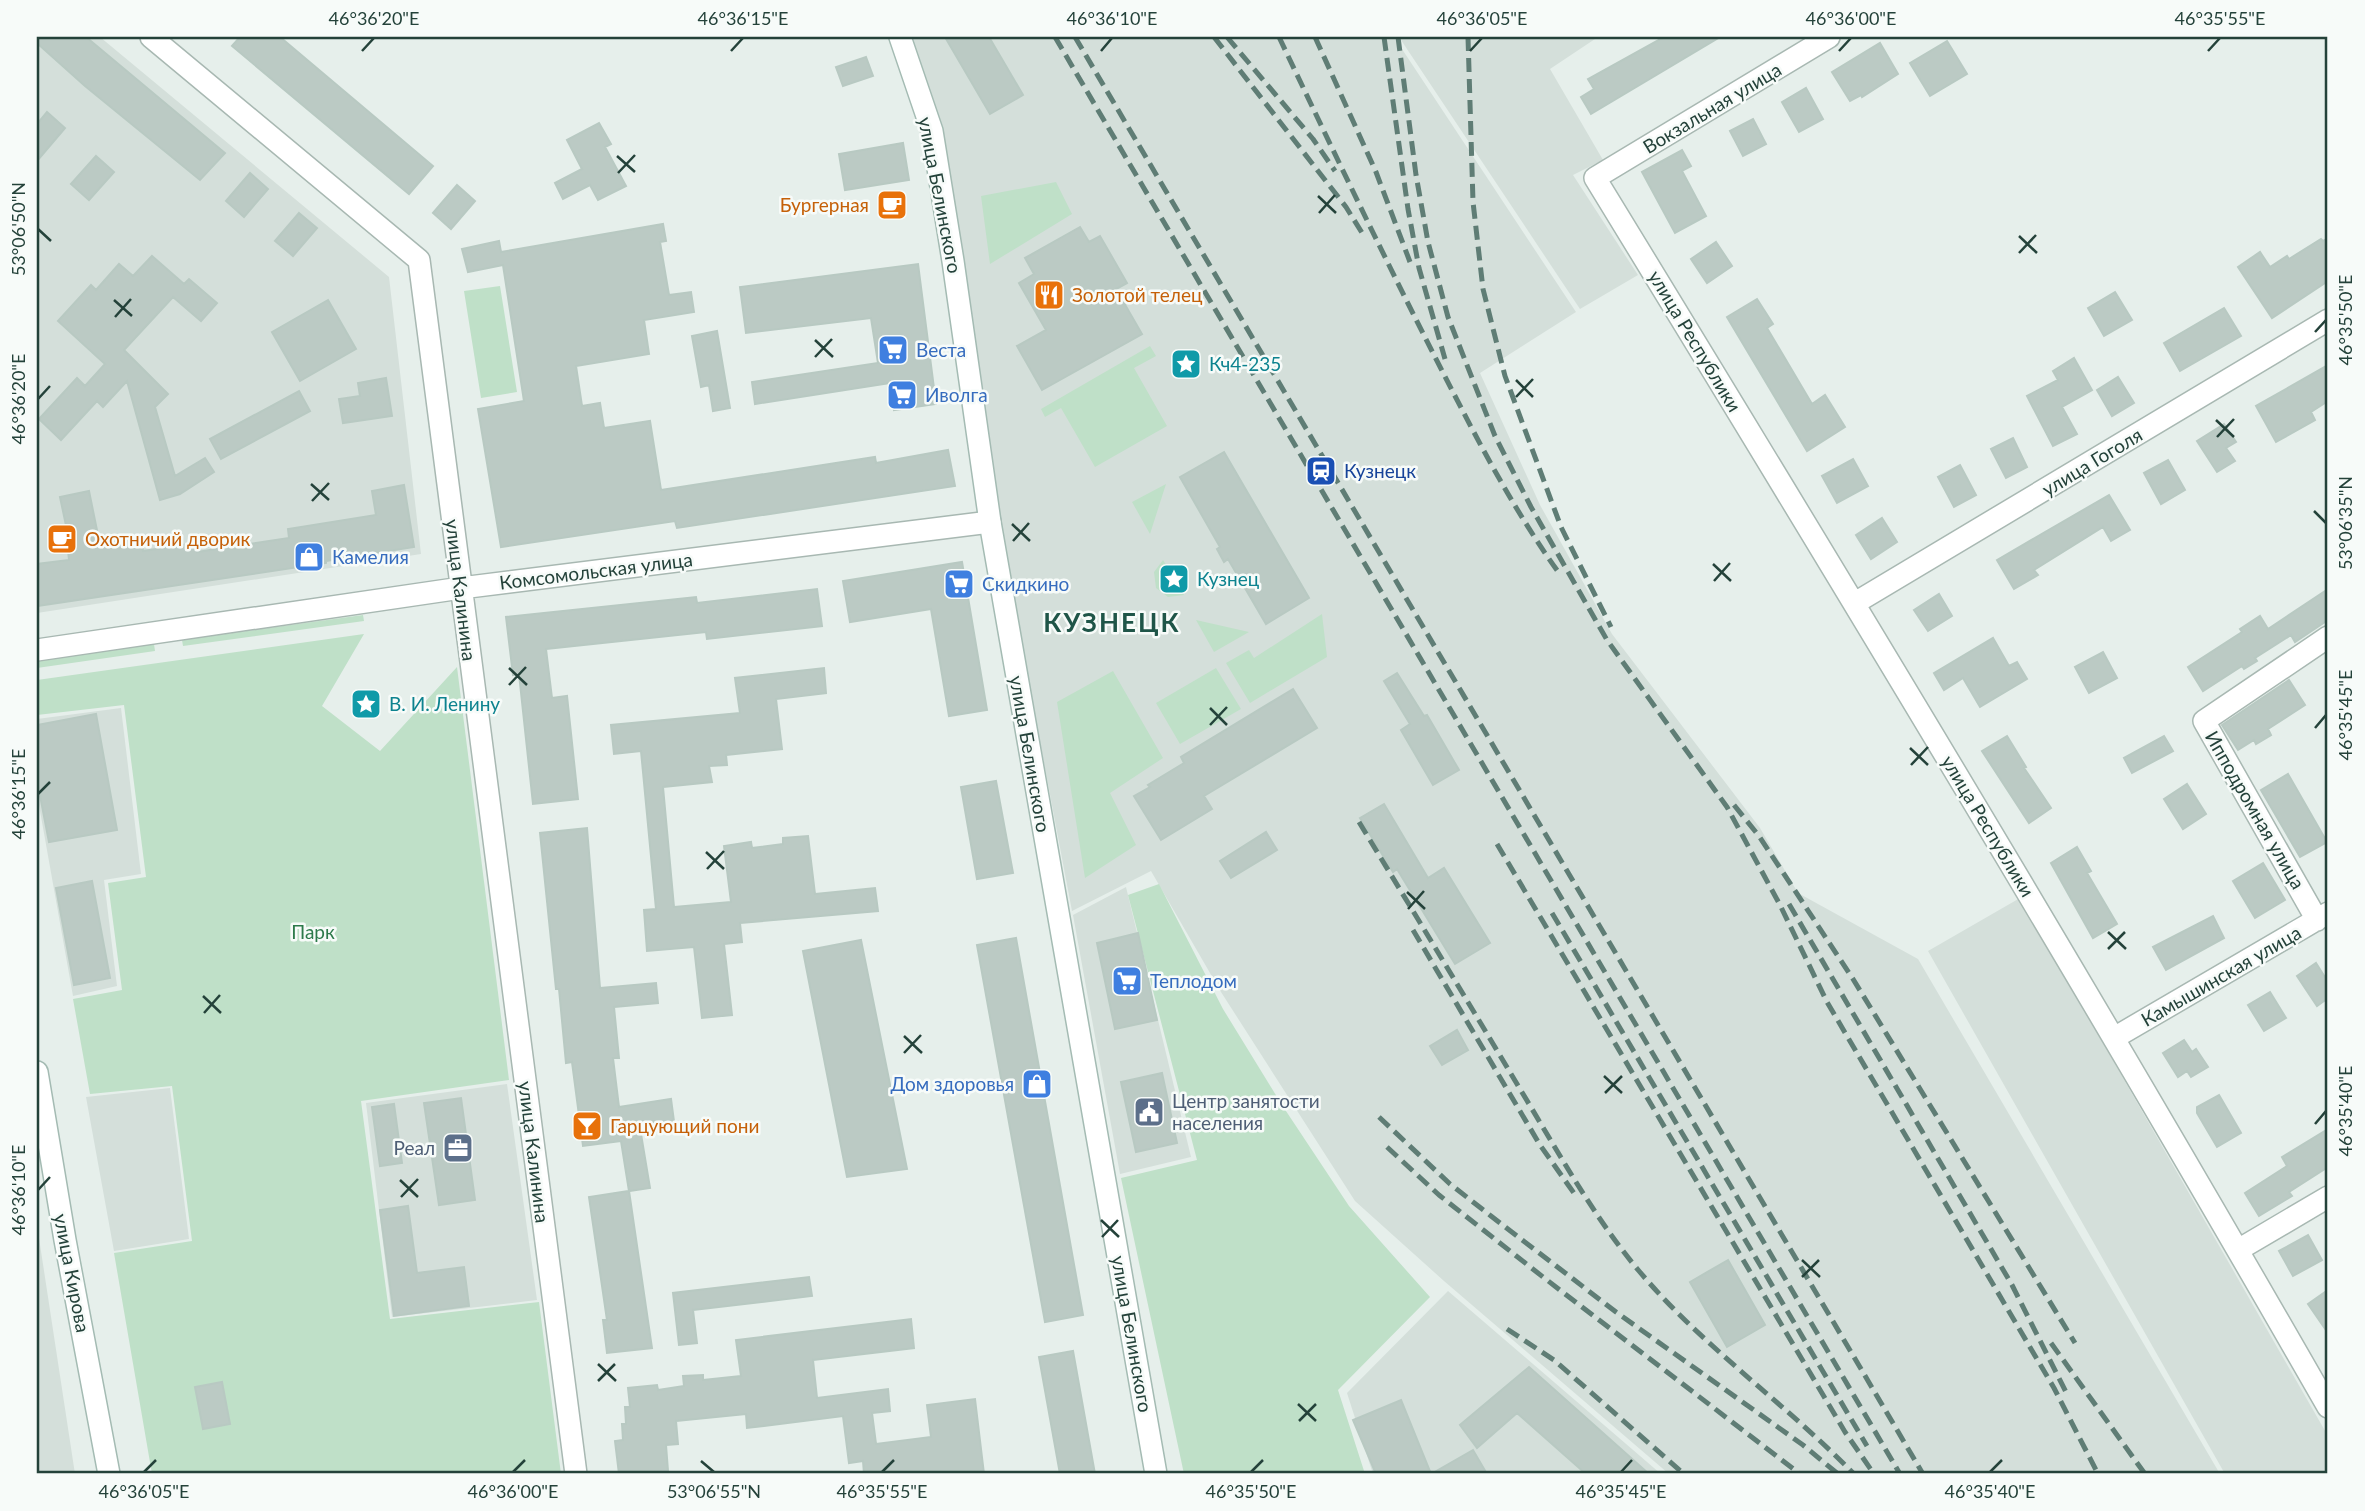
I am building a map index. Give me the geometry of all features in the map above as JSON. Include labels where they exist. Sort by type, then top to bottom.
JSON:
[{"type":"street","name":"улица Калинина","points":[[151,37],[419,260],[576,1474]]},
{"type":"street","name":"улица Белинского","points":[[900,37],[932,131],[990,523],[1156,1474]]},
{"type":"street","name":"Вокзальная улица","points":[[1595,178],[1829,37]]},
{"type":"street","name":"улица Республики","points":[[1595,178],[1855,603],[2114,1038],[2328,1407]]},
{"type":"street","name":"улица Гоголя","points":[[1855,603],[2328,320]]},
{"type":"street","name":"Комсомольская улица","points":[[37,650],[461,588],[990,523]]},
{"type":"street","name":"Ипподромная улица","points":[[2323,916],[2204,721],[2328,637]]},
{"type":"street","name":"Камышинская улица","points":[[2114,1038],[2323,916]]},
{"type":"street","name":"улица Кирова","points":[[37,1072],[65,1241],[109,1474]]},
{"type":"street","points":[[2238,1250],[2328,1197]]},
{"type":"shaded area","points":[[37,37],[100,37],[389,277],[421,554],[37,613]]},
{"type":"shaded area","points":[[907,37],[1394,37],[1576,312],[1480,373],[1540,505],[1612,634],[1760,828],[1798,893],[1918,959],[2220,1474],[1669,1474],[1355,1201],[1221,992],[1151,871],[1072,911]]},
{"type":"shaded area","points":[[1399,37],[1598,37],[1550,69],[1603,160],[1573,175],[1638,275],[1580,309]]},
{"type":"shaded area","points":[[121,708],[141,874],[104,880],[117,986],[73,996],[37,794],[37,719]]},
{"type":"shaded area","points":[[1126,887],[1191,1157],[1120,1174],[1073,915]]},
{"type":"shaded area","points":[[2020,898],[2328,1436],[2328,1474],[2225,1474],[1928,951]]},
{"type":"shaded area","points":[[507,1084],[537,1300],[392,1317],[366,1103]]},
{"type":"shaded area","points":[[170,1088],[189,1239],[114,1251],[86,1097]]},
{"type":"shaded area","points":[[37,1225],[75,1474],[37,1474]]},
{"type":"shaded area","points":[[1448,1291],[1661,1474],[1373,1474],[1347,1393]]},
{"type":"green space","points":[[1056,182],[1072,214],[990,264],[981,196]]},
{"type":"green space","points":[[500,286],[517,392],[481,398],[464,291]]},
{"type":"green space","points":[[1150,346],[1156,356],[1134,368],[1167,426],[1095,467],[1061,408],[1045,417],[1041,409]]},
{"type":"green space","points":[[1166,484],[1150,534],[1132,502]]},
{"type":"green space","points":[[1163,560],[1170,571],[1167,580],[1177,584],[1184,595],[1168,597],[1156,588],[1154,572]]},
{"type":"green space","points":[[1322,614],[1327,657],[1250,703],[1226,663],[1249,650],[1254,658]]},
{"type":"green space","points":[[363,615],[364,621],[183,646],[182,640]]},
{"type":"green space","points":[[1196,620],[1249,632],[1214,652]]},
{"type":"green space","name":"Парк","points":[[364,634],[322,706],[380,751],[457,667],[509,1080],[361,1101],[390,1319],[539,1302],[561,1474],[152,1474],[114,1253],[192,1241],[172,1086],[90,1094],[73,999],[122,990],[108,883],[146,877],[124,705],[37,715],[37,680]]},
{"type":"green space","points":[[154,644],[155,651],[37,668],[37,661]]},
{"type":"green space","points":[[1216,668],[1241,709],[1180,744],[1156,703]]},
{"type":"green space","points":[[1113,671],[1163,758],[1110,793],[1136,845],[1085,878],[1057,702]]},
{"type":"green space","points":[[1159,884],[1223,1009],[1282,1105],[1349,1206],[1430,1297],[1338,1390],[1365,1474],[1184,1474],[1121,1178],[1197,1160],[1128,895]]},
{"type":"building","points":[[37,37],[86,37],[225,153],[200,180],[85,86],[37,43]]},
{"type":"building","points":[[240,37],[280,37],[433,166],[409,194],[232,46]]},
{"type":"building","points":[[945,37],[989,37],[1023,95],[990,114]]},
{"type":"building","points":[[1664,37],[1720,37],[1591,114],[1581,97],[1594,89],[1588,79]]},
{"type":"building","points":[[1947,41],[1967,74],[1930,96],[1910,63]]},
{"type":"building","points":[[1880,43],[1898,74],[1862,97],[1861,95],[1850,101],[1832,72]]},
{"type":"building","points":[[866,57],[873,76],[843,86],[836,67]]},
{"type":"building","points":[[1806,88],[1823,119],[1799,132],[1782,102]]},
{"type":"building","points":[[47,112],[65,128],[37,161],[37,124]]},
{"type":"building","points":[[1753,119],[1766,144],[1743,156],[1730,131]]},
{"type":"building","points":[[599,123],[611,144],[605,147],[626,186],[598,200],[590,185],[563,199],[555,183],[582,169],[567,140]]},
{"type":"building","points":[[903,143],[909,180],[845,190],[839,154]]},
{"type":"building","points":[[1682,150],[1691,166],[1682,171],[1706,216],[1675,233],[1642,172]]},
{"type":"building","points":[[96,156],[114,172],[89,200],[71,184]]},
{"type":"building","points":[[250,173],[268,189],[244,217],[226,201]]},
{"type":"building","points":[[457,185],[475,201],[451,229],[433,213]]},
{"type":"building","points":[[299,213],[317,228],[293,256],[275,241]]},
{"type":"building","points":[[663,224],[666,241],[660,242],[669,295],[691,292],[694,312],[644,320],[649,354],[576,366],[582,406],[600,403],[604,428],[650,421],[661,490],[875,457],[876,463],[948,450],[955,486],[677,528],[675,521],[501,547],[478,409],[524,401],[503,265],[468,272],[462,249],[499,241],[501,252]]},
{"type":"building","points":[[1080,227],[1089,242],[1100,236],[1127,283],[1116,289],[1142,334],[1042,390],[1017,346],[1046,330],[1019,283],[1034,274],[1025,258]]},
{"type":"building","points":[[2328,238],[2328,281],[2272,318],[2238,267],[2260,252],[2270,267],[2287,256],[2289,259],[2321,239],[2323,241]]},
{"type":"building","points":[[1716,242],[1732,266],[1707,283],[1691,259]]},
{"type":"building","points":[[152,256],[184,284],[189,279],[217,303],[201,321],[173,297],[124,350],[168,394],[155,407],[175,476],[205,458],[214,472],[180,494],[160,500],[127,381],[103,407],[97,401],[61,440],[39,419],[77,378],[85,386],[105,364],[58,321],[91,285],[96,290],[119,264],[133,276]]},
{"type":"building","points":[[918,264],[936,404],[894,410],[890,383],[755,404],[752,382],[878,363],[871,318],[746,333],[740,287]]},
{"type":"building","points":[[2115,292],[2132,320],[2104,336],[2088,308]]},
{"type":"building","points":[[1757,299],[1773,324],[1767,328],[1812,404],[1825,395],[1845,427],[1807,451],[1727,317]]},
{"type":"building","points":[[328,300],[356,349],[300,381],[272,332]]},
{"type":"building","points":[[2224,308],[2241,336],[2180,371],[2164,343]]},
{"type":"building","points":[[717,331],[730,408],[713,411],[709,385],[701,387],[692,336]]},
{"type":"building","points":[[2074,358],[2092,390],[2062,407],[2077,434],[2053,446],[2027,396],[2058,380],[2053,371]]},
{"type":"building","points":[[2328,365],[2328,401],[2311,412],[2315,420],[2276,442],[2256,406]]},
{"type":"building","points":[[2118,377],[2134,403],[2112,416],[2097,390]]},
{"type":"building","points":[[386,378],[392,416],[343,423],[339,399],[360,396],[358,383]]},
{"type":"building","points":[[299,391],[310,411],[221,459],[210,439]]},
{"type":"building","points":[[2224,424],[2236,442],[2226,448],[2235,461],[2217,472],[2197,441]]},
{"type":"building","points":[[2013,438],[2027,467],[2006,478],[1991,449]]},
{"type":"building","points":[[1224,452],[1309,598],[1266,624],[1228,559],[1224,562],[1217,549],[1220,547],[1180,477]]},
{"type":"building","points":[[1853,459],[1868,486],[1837,503],[1822,476]]},
{"type":"building","points":[[2168,460],[2185,490],[2161,504],[2144,473]]},
{"type":"building","points":[[1960,465],[1976,495],[1954,507],[1938,477]]},
{"type":"building","points":[[404,485],[414,547],[326,563],[37,606],[37,564],[69,560],[68,550],[71,549],[60,497],[89,491],[100,545],[141,538],[143,551],[196,543],[197,552],[289,538],[288,529],[376,515],[372,491]]},
{"type":"building","points":[[2109,495],[2130,530],[2111,541],[2103,527],[2034,570],[2038,575],[2014,589],[1997,560]]},
{"type":"building","points":[[1882,518],[1897,542],[1871,559],[1856,535]]},
{"type":"building","points":[[962,562],[987,710],[949,716],[931,609],[850,622],[843,581]]},
{"type":"building","points":[[817,589],[822,626],[707,639],[706,632],[546,649],[552,698],[567,696],[578,799],[533,804],[519,674],[513,675],[506,617],[696,597],[697,603]]},
{"type":"building","points":[[2328,589],[2328,620],[2295,642],[2291,635],[2255,658],[2257,661],[2244,669],[2242,666],[2203,691],[2188,667],[2242,632],[2240,629],[2260,616],[2268,629]]},
{"type":"building","points":[[1939,594],[1952,616],[1928,631],[1914,610]]},
{"type":"building","points":[[1993,638],[2009,666],[2017,662],[2027,679],[1980,707],[1963,678],[1944,690],[1934,673]]},
{"type":"building","points":[[2103,652],[2117,678],[2089,693],[2075,667]]},
{"type":"building","points":[[824,668],[826,693],[776,699],[782,749],[726,755],[727,765],[709,766],[712,782],[663,787],[674,907],[731,902],[724,846],[751,842],[752,848],[783,844],[783,838],[808,836],[815,894],[875,888],[878,911],[740,923],[742,942],[724,944],[732,1015],[702,1018],[694,947],[647,951],[644,910],[656,909],[641,751],[614,754],[611,725],[740,713],[735,678]]},
{"type":"building","points":[[1397,673],[1424,716],[1427,715],[1459,770],[1433,785],[1401,730],[1410,724],[1384,681]]},
{"type":"building","points":[[2289,680],[2305,705],[2268,729],[2271,735],[2256,744],[2254,740],[2238,750],[2222,725]]},
{"type":"building","points":[[1293,689],[1317,728],[1204,796],[1212,809],[1161,840],[1134,796],[1184,763],[1181,757]]},
{"type":"building","points":[[96,714],[117,830],[49,842],[37,780],[37,725]]},
{"type":"building","points":[[2007,736],[2026,767],[2024,768],[2051,808],[2029,823],[1982,751]]},
{"type":"building","points":[[2164,736],[2173,751],[2132,773],[2124,758]]},
{"type":"building","points":[[2288,774],[2327,842],[2300,857],[2261,790]]},
{"type":"building","points":[[996,781],[1013,873],[977,879],[961,787]]},
{"type":"building","points":[[2187,784],[2206,814],[2183,829],[2164,799]]},
{"type":"building","points":[[1384,804],[1428,878],[1444,868],[1490,943],[1455,964],[1397,869],[1393,872],[1360,818]]},
{"type":"building","points":[[587,828],[600,988],[656,983],[658,1003],[614,1007],[619,1058],[613,1058],[619,1107],[671,1099],[675,1129],[641,1134],[650,1188],[629,1191],[621,1141],[583,1146],[572,1062],[566,1063],[540,833]]},
{"type":"building","points":[[1266,832],[1277,850],[1231,878],[1220,861]]},
{"type":"building","points":[[2077,847],[2091,871],[2087,873],[2117,924],[2093,938],[2051,863]]},
{"type":"building","points":[[2263,863],[2285,900],[2255,918],[2233,881]]},
{"type":"building","points":[[92,881],[110,978],[74,985],[56,888]]},
{"type":"building","points":[[2213,916],[2224,938],[2166,970],[2153,947]]},
{"type":"building","name":"Теплодом","points":[[1138,933],[1157,1020],[1115,1029],[1097,943]]},
{"type":"building","points":[[1016,938],[1083,1315],[1045,1322],[977,945]]},
{"type":"building","points":[[861,940],[907,1169],[847,1177],[803,951]]},
{"type":"building","points":[[2316,963],[2328,982],[2328,998],[2317,1006],[2297,976]]},
{"type":"building","points":[[2270,992],[2286,1018],[2264,1031],[2248,1005]]},
{"type":"building","points":[[1457,1030],[1468,1050],[1442,1065],[1430,1046]]},
{"type":"building","points":[[2184,1040],[2192,1052],[2196,1049],[2208,1067],[2191,1077],[2187,1071],[2178,1077],[2163,1053]]},
{"type":"building","name":"Центр занятости населения","points":[[1162,1073],[1177,1143],[1136,1152],[1121,1082]]},
{"type":"building","points":[[2219,1095],[2241,1133],[2217,1147],[2197,1113],[2197,1107]]},
{"type":"building","points":[[461,1098],[475,1200],[439,1205],[424,1103]]},
{"type":"building","points":[[394,1104],[402,1163],[380,1166],[372,1107]]},
{"type":"building","points":[[2328,1129],[2328,1167],[2289,1192],[2292,1196],[2259,1216],[2245,1193],[2287,1166],[2282,1157]]},
{"type":"building","points":[[629,1191],[652,1348],[607,1353],[603,1320],[607,1320],[589,1197]]},
{"type":"building","points":[[408,1206],[417,1273],[464,1267],[469,1306],[394,1316],[380,1210]]},
{"type":"building","points":[[2308,1235],[2322,1260],[2293,1276],[2279,1251]]},
{"type":"building","points":[[1728,1260],[1765,1325],[1727,1347],[1690,1282]]},
{"type":"building","points":[[809,1277],[812,1296],[693,1310],[697,1343],[679,1345],[673,1293]]},
{"type":"building","points":[[2328,1290],[2328,1333],[2308,1304]]},
{"type":"building","points":[[911,1319],[914,1348],[813,1360],[817,1398],[888,1389],[890,1411],[872,1413],[876,1444],[931,1437],[927,1405],[975,1399],[984,1474],[864,1474],[863,1461],[849,1463],[843,1416],[747,1428],[746,1414],[676,1421],[678,1444],[666,1445],[668,1471],[619,1474],[615,1441],[623,1440],[625,1407],[630,1407],[628,1388],[657,1385],[658,1390],[684,1386],[683,1376],[703,1375],[703,1380],[741,1376],[736,1340]]},
{"type":"building","points":[[1073,1351],[1095,1474],[1060,1474],[1039,1357]]},
{"type":"building","points":[[1529,1367],[1649,1474],[1586,1474],[1517,1413],[1477,1448],[1460,1425]]},
{"type":"building","points":[[222,1382],[230,1424],[203,1429],[195,1387]]},
{"type":"building","points":[[1401,1400],[1431,1474],[1376,1474],[1353,1420]]},
{"type":"building","points":[[1473,1450],[1487,1474],[1431,1474]]},
{"type":"railway","points":[[1055,37],[1900,1474]]},
{"type":"railway","points":[[1075,37],[1923,1474]]},
{"type":"railway","points":[[1214,37],[1346,207],[1364,236]]},
{"type":"railway","points":[[1227,37],[1313,139],[1335,171]]},
{"type":"railway","points":[[1279,37],[1375,237],[1464,412],[1508,494],[1559,573]]},
{"type":"railway","points":[[1315,37],[1376,172],[1410,262]]},
{"type":"railway","points":[[1384,37],[1419,268],[1445,359]]},
{"type":"railway","points":[[1398,37],[1416,175],[1428,242],[1448,317],[1495,436],[1531,507],[1607,640],[1727,807],[1780,905],[1827,1002],[2054,1388],[2098,1474]]},
{"type":"railway","points":[[1468,37],[1473,202],[1483,289],[1505,376],[1561,527],[1611,627]]},
{"type":"railway","points":[[1734,805],[1759,836],[1853,979],[2075,1343]]},
{"type":"railway","points":[[1359,822],[1576,1182],[1622,1250],[1690,1325],[1854,1474]]},
{"type":"railway","points":[[1497,844],[1845,1432],[1874,1474]]},
{"type":"railway","points":[[1789,904],[2012,1285],[2067,1394]]},
{"type":"railway","points":[[1552,913],[1867,1446]]},
{"type":"railway","points":[[1413,930],[1540,1145],[1576,1196]]},
{"type":"railway","points":[[1379,1117],[1450,1184],[1491,1216],[1616,1312],[1803,1445],[1838,1474]]},
{"type":"railway","points":[[1387,1147],[1439,1195],[1800,1474]]},
{"type":"railway","points":[[1507,1329],[1554,1360],[1684,1474]]},
{"type":"railway","points":[[2051,1343],[2145,1474]]},
{"type":"place","name":"Бургерная","points":[[892,205]]},
{"type":"place","name":"Золотой телец","points":[[1049,295]]},
{"type":"place","name":"Веста","points":[[893,350]]},
{"type":"place","name":"Кч4-235","points":[[1186,364]]},
{"type":"place","name":"Иволга","points":[[902,395]]},
{"type":"place","name":"Кузнецк","points":[[1321,471]]},
{"type":"place","name":"Охотничий дворик","points":[[62,539]]},
{"type":"place","name":"Камелия","points":[[309,557]]},
{"type":"place","name":"Кузнец","points":[[1174,579]]},
{"type":"place","name":"Скидкино","points":[[959,584]]},
{"type":"place","name":"В. И. Ленину","points":[[366,704]]},
{"type":"place","name":"Теплодом","points":[[1127,981]]},
{"type":"place","name":"Дом здоровья","points":[[1037,1084]]},
{"type":"place","name":"Центр занятости населения","points":[[1149,1112]]},
{"type":"place","name":"Гарцующий пони","points":[[587,1126]]},
{"type":"place","name":"Реал","points":[[458,1148]]},
{"type":"district","name":"КУЗНЕЦК","points":[[1112,623]]}]
